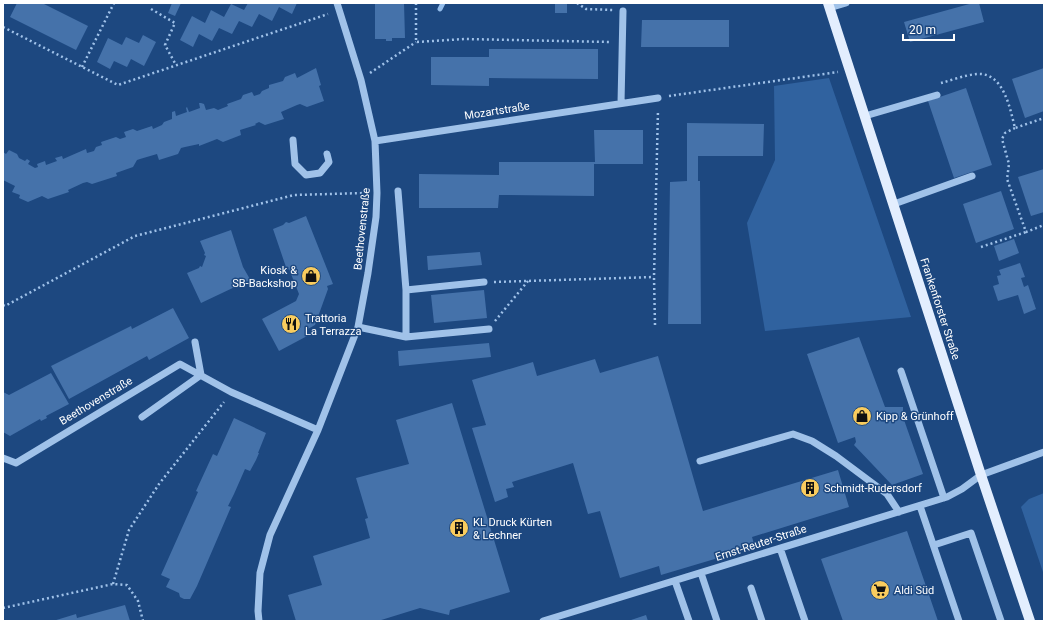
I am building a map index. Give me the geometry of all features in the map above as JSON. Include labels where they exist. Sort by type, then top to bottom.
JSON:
[{"type":"main road","name":"Frankenforster Straße","points":[[829,5],[981,475],[1030,621]]},
{"type":"street","points":[[829,5],[846,3]]},
{"type":"street","name":"Beethovenstraße","points":[[259,621],[258,611],[260,572],[270,535],[318,430],[358,327],[368,273],[378,193],[375,141],[361,80],[338,7]]},
{"type":"street","points":[[621,103],[622,11]]},
{"type":"street","points":[[865,116],[937,94]]},
{"type":"street","name":"Mozartstraße","points":[[375,141],[658,98]]},
{"type":"street","points":[[293,140],[296,164],[306,175],[320,173],[329,162],[327,154]]},
{"type":"street","points":[[894,204],[972,176]]},
{"type":"street","points":[[398,191],[406,290],[406,337]]},
{"type":"street","points":[[406,290],[484,282]]},
{"type":"street","points":[[358,327],[406,337],[489,329]]},
{"type":"street","points":[[142,417],[201,375],[195,342]]},
{"type":"street","name":"Beethovenstraße","points":[[3,458],[16,463],[180,364],[231,392],[318,430]]},
{"type":"street","points":[[901,371],[944,498]]},
{"type":"street","points":[[700,461],[793,434],[812,441],[836,456],[887,494],[899,512]]},
{"type":"street","name":"Ernst-Reuter-Straße","points":[[543,621],[567,618],[700,573],[944,498],[962,489],[981,475],[1044,452]]},
{"type":"street","points":[[920,506],[959,621]]},
{"type":"street","points":[[934,545],[971,533],[1001,621]]},
{"type":"street","points":[[780,548],[805,621]]},
{"type":"street","points":[[700,573],[717,621]]},
{"type":"street","points":[[675,581],[689,621]]},
{"type":"street","points":[[751,588],[762,621]]},
{"type":"path","points":[[82,67],[114,3]]},
{"type":"path","points":[[416,3],[416,42]]},
{"type":"path","points":[[577,3],[586,9],[622,11]]},
{"type":"path","points":[[3,27],[118,85],[176,66],[338,7]]},
{"type":"path","points":[[151,9],[175,23],[165,45],[176,66]]},
{"type":"path","points":[[361,80],[416,42],[472,39],[622,42]]},
{"type":"path","points":[[655,325],[654,277],[658,98],[850,70]]},
{"type":"path","points":[[934,85],[978,74],[989,77],[999,83],[1004,91],[1016,128]]},
{"type":"path","points":[[1026,232],[1007,179],[1009,164],[1002,141],[1005,133],[1044,118]]},
{"type":"path","points":[[3,305],[5,306],[135,236],[294,195],[378,193]]},
{"type":"path","points":[[981,247],[1044,226]]},
{"type":"path","points":[[484,282],[654,277]]},
{"type":"path","points":[[489,329],[528,281]]},
{"type":"path","points":[[113,584],[129,530],[159,484],[231,392]]},
{"type":"path","points":[[3,608],[113,584],[127,585],[138,602],[143,621]]},
{"type":"shaded area","points":[[829,78],[911,317],[765,331],[747,223],[775,160],[774,86]]},
{"type":"shaded area","points":[[1044,493],[1044,575],[1021,507],[1029,499]]},
{"type":"building","points":[[17,3],[42,3],[88,26],[76,50],[10,17]]},
{"type":"building","points":[[172,3],[181,3],[175,16],[168,13]]},
{"type":"building","points":[[248,3],[297,3],[292,14],[279,7],[272,21],[259,14],[252,27],[239,21],[232,34],[219,28],[212,41],[199,34],[193,47],[180,40],[192,16],[205,23],[211,10],[224,17],[231,4],[244,10]]},
{"type":"building","points":[[375,3],[404,3],[405,38],[392,38],[392,41],[386,41],[386,39],[375,39]]},
{"type":"building","points":[[973,3],[979,3],[984,22],[910,42],[904,22]]},
{"type":"building","points":[[555,4],[567,4],[567,13],[555,13]]},
{"type":"building","points":[[642,20],[729,20],[729,47],[641,47]]},
{"type":"building","points":[[143,35],[156,42],[144,66],[131,59],[127,67],[114,61],[110,69],[97,62],[108,38],[122,45],[126,37],[139,43]]},
{"type":"building","points":[[489,49],[598,49],[598,79],[489,78],[489,86],[431,85],[431,57],[489,57]]},
{"type":"building","points":[[316,68],[321,85],[319,86],[324,101],[307,107],[300,104],[297,105],[281,112],[284,119],[265,125],[259,122],[255,124],[256,125],[240,130],[241,135],[223,142],[217,139],[199,146],[199,144],[181,148],[178,154],[159,160],[157,154],[140,159],[137,160],[133,167],[116,173],[117,176],[92,184],[87,182],[83,183],[68,190],[69,192],[48,199],[42,196],[28,202],[19,198],[20,195],[12,192],[15,186],[3,180],[3,152],[6,154],[9,150],[17,154],[19,158],[25,161],[27,159],[30,161],[28,164],[35,168],[38,167],[37,164],[45,161],[46,165],[57,161],[55,158],[62,156],[63,159],[86,149],[87,153],[94,151],[96,147],[102,145],[101,142],[116,137],[120,139],[126,137],[124,132],[133,129],[137,131],[152,126],[153,129],[172,119],[172,112],[175,111],[176,116],[187,112],[187,107],[189,112],[200,108],[199,103],[204,104],[206,110],[214,108],[218,110],[228,106],[227,104],[241,99],[243,95],[252,92],[254,96],[260,94],[262,91],[269,88],[269,85],[283,81],[285,77],[295,73],[297,78]]},
{"type":"building","points":[[1044,68],[1044,111],[1025,118],[1012,79]]},
{"type":"building","points":[[966,88],[992,165],[954,178],[928,101]]},
{"type":"building","points":[[687,123],[764,124],[763,156],[698,156],[698,181],[700,181],[701,324],[668,324],[670,182],[687,181]]},
{"type":"building","points":[[594,130],[643,130],[643,164],[594,164],[594,196],[499,195],[498,208],[419,208],[419,174],[499,175],[499,162],[595,162]]},
{"type":"building","points":[[1044,169],[1044,212],[1031,216],[1018,177]]},
{"type":"building","points":[[1001,191],[1014,229],[976,243],[963,204]]},
{"type":"building","points":[[362,204],[366,204],[365,215],[362,215]]},
{"type":"building","points":[[306,216],[333,284],[327,286],[328,289],[315,325],[306,330],[309,335],[279,351],[262,319],[296,301],[299,294],[289,269],[287,270],[273,229],[283,225],[286,222],[289,223]]},
{"type":"building","points":[[231,230],[243,267],[251,281],[239,284],[201,303],[187,273],[199,268],[200,266],[202,267],[206,256],[204,255],[205,253],[200,241]]},
{"type":"building","points":[[1014,239],[1019,253],[999,261],[994,246]]},
{"type":"building","points":[[480,252],[482,265],[428,270],[427,256]]},
{"type":"building","points":[[1020,263],[1025,277],[1021,278],[1024,287],[1028,285],[1036,309],[1024,314],[1018,295],[998,301],[993,286],[999,284],[997,276],[1001,275],[999,270]]},
{"type":"building","points":[[484,290],[487,318],[434,323],[431,295]]},
{"type":"building","points":[[173,308],[189,338],[149,360],[147,356],[69,399],[51,366],[131,326],[132,329]]},
{"type":"building","points":[[859,337],[885,407],[903,407],[903,417],[923,474],[892,485],[854,445],[856,442],[855,437],[838,443],[807,354]]},
{"type":"building","points":[[489,343],[491,357],[399,366],[398,351]]},
{"type":"building","points":[[658,356],[703,511],[838,470],[849,507],[752,537],[755,547],[661,575],[659,566],[620,578],[600,511],[588,514],[573,463],[512,482],[514,487],[506,489],[508,497],[495,502],[472,428],[486,425],[472,380],[533,362],[537,376],[595,359],[600,373]]},
{"type":"building","points":[[51,373],[69,404],[46,416],[47,418],[41,421],[40,419],[10,436],[3,432],[3,392],[9,395]]},
{"type":"building","points":[[452,403],[510,592],[450,610],[449,615],[420,608],[378,621],[296,621],[288,595],[322,585],[313,556],[370,538],[365,519],[368,518],[356,478],[409,464],[396,420]]},
{"type":"building","points":[[234,418],[266,433],[256,460],[250,471],[245,469],[228,506],[231,507],[197,586],[190,599],[184,599],[180,597],[179,593],[166,587],[170,579],[161,575],[198,492],[196,491],[213,454],[217,456]]},
{"type":"building","name":"Aldi Süd","points":[[907,531],[938,621],[843,621],[821,559]]},
{"type":"building","points":[[125,605],[130,621],[53,621],[76,614],[77,618]]},
{"type":"building","points":[[646,615],[648,621],[628,621]]},
{"type":"waterway","points":[[440,9],[443,3]]},
{"type":"place","name":"Kiosk & SB-Backshop","points":[[311,276]]},
{"type":"place","name":"Trattoria La Terrazza","points":[[291,324]]},
{"type":"place","name":"Kipp & Grünhoff","points":[[862,416]]},
{"type":"place","name":"Schmidt-Rudersdorf","points":[[810,488]]},
{"type":"place","name":"KL Druck Kürten & Lechner","points":[[459,528]]},
{"type":"place","name":"Aldi Süd","points":[[880,590]]}]
